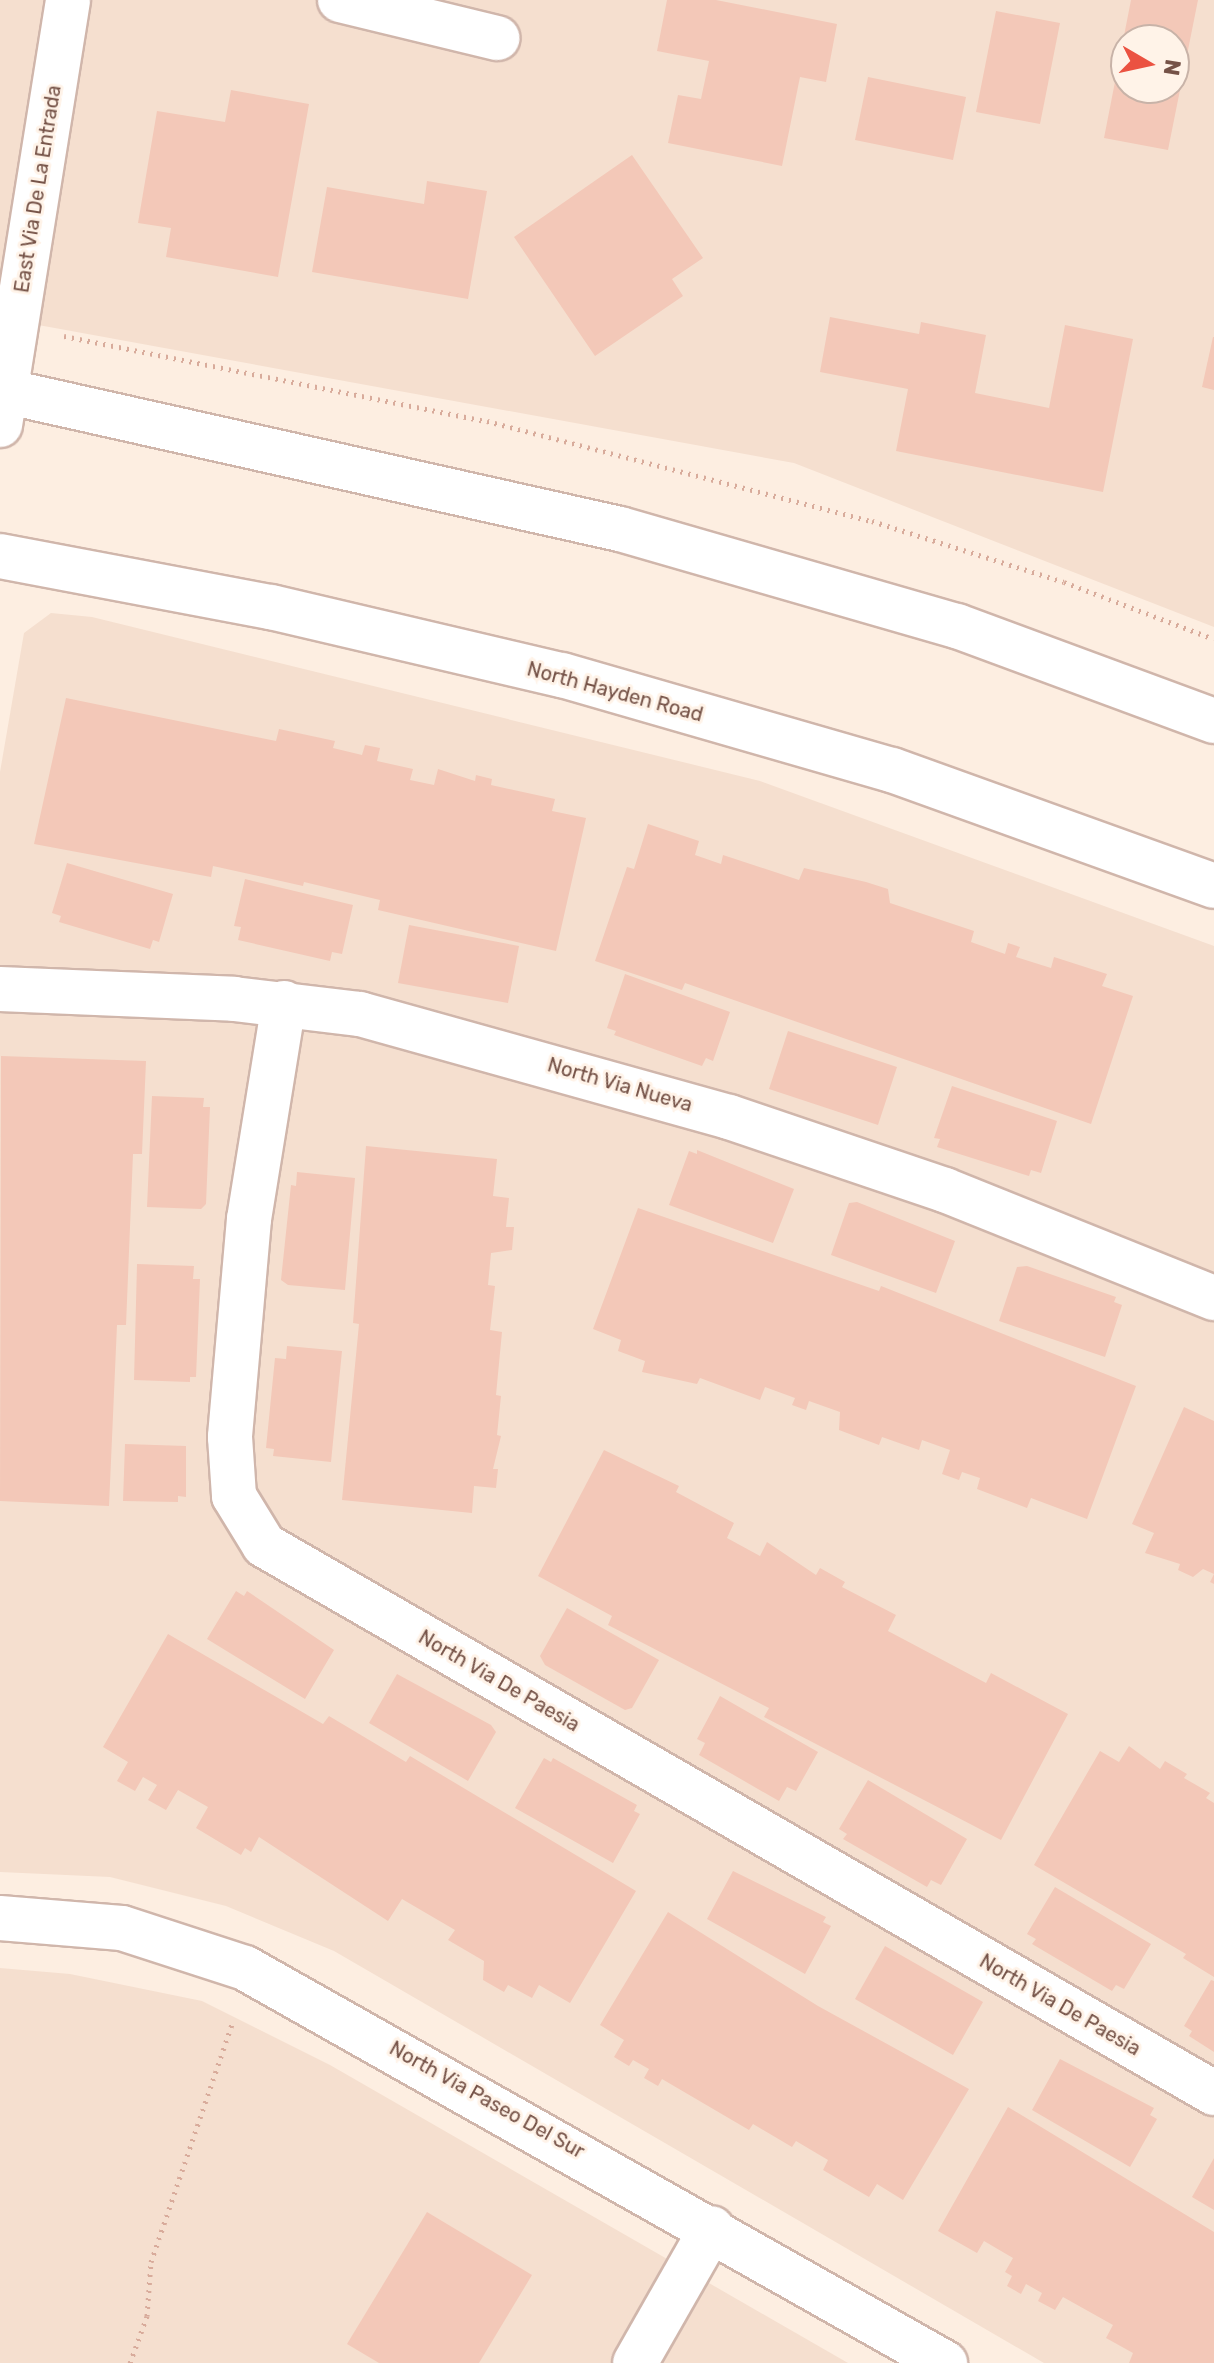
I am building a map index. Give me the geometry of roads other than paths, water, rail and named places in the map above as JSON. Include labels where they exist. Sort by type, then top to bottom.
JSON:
[{"type":"street","name":"East Via De La Entrada","points":[[2,402],[68,0]]},
{"type":"street","points":[[340,0],[497,38]]},
{"type":"street","points":[[2,402],[620,529],[957,626],[1214,721]]},
{"type":"street","name":"North Hayden Road","points":[[0,556],[271,607],[562,675],[892,770],[1214,886]]},
{"type":"street","name":"North Via Nueva","points":[[0,989],[284,1003],[360,1014],[729,1117],[945,1190],[1214,1298]]},
{"type":"street","name":"North Via De Paesia","points":[[284,1003],[247,1233],[230,1437],[234,1496],[264,1545],[1214,2093]]},
{"type":"street","name":"North Via Paseo Del Sur","points":[[0,1918],[122,1928],[245,1968],[712,2228],[945,2363]]},
{"type":"street","points":[[635,2363],[712,2228]]}]
